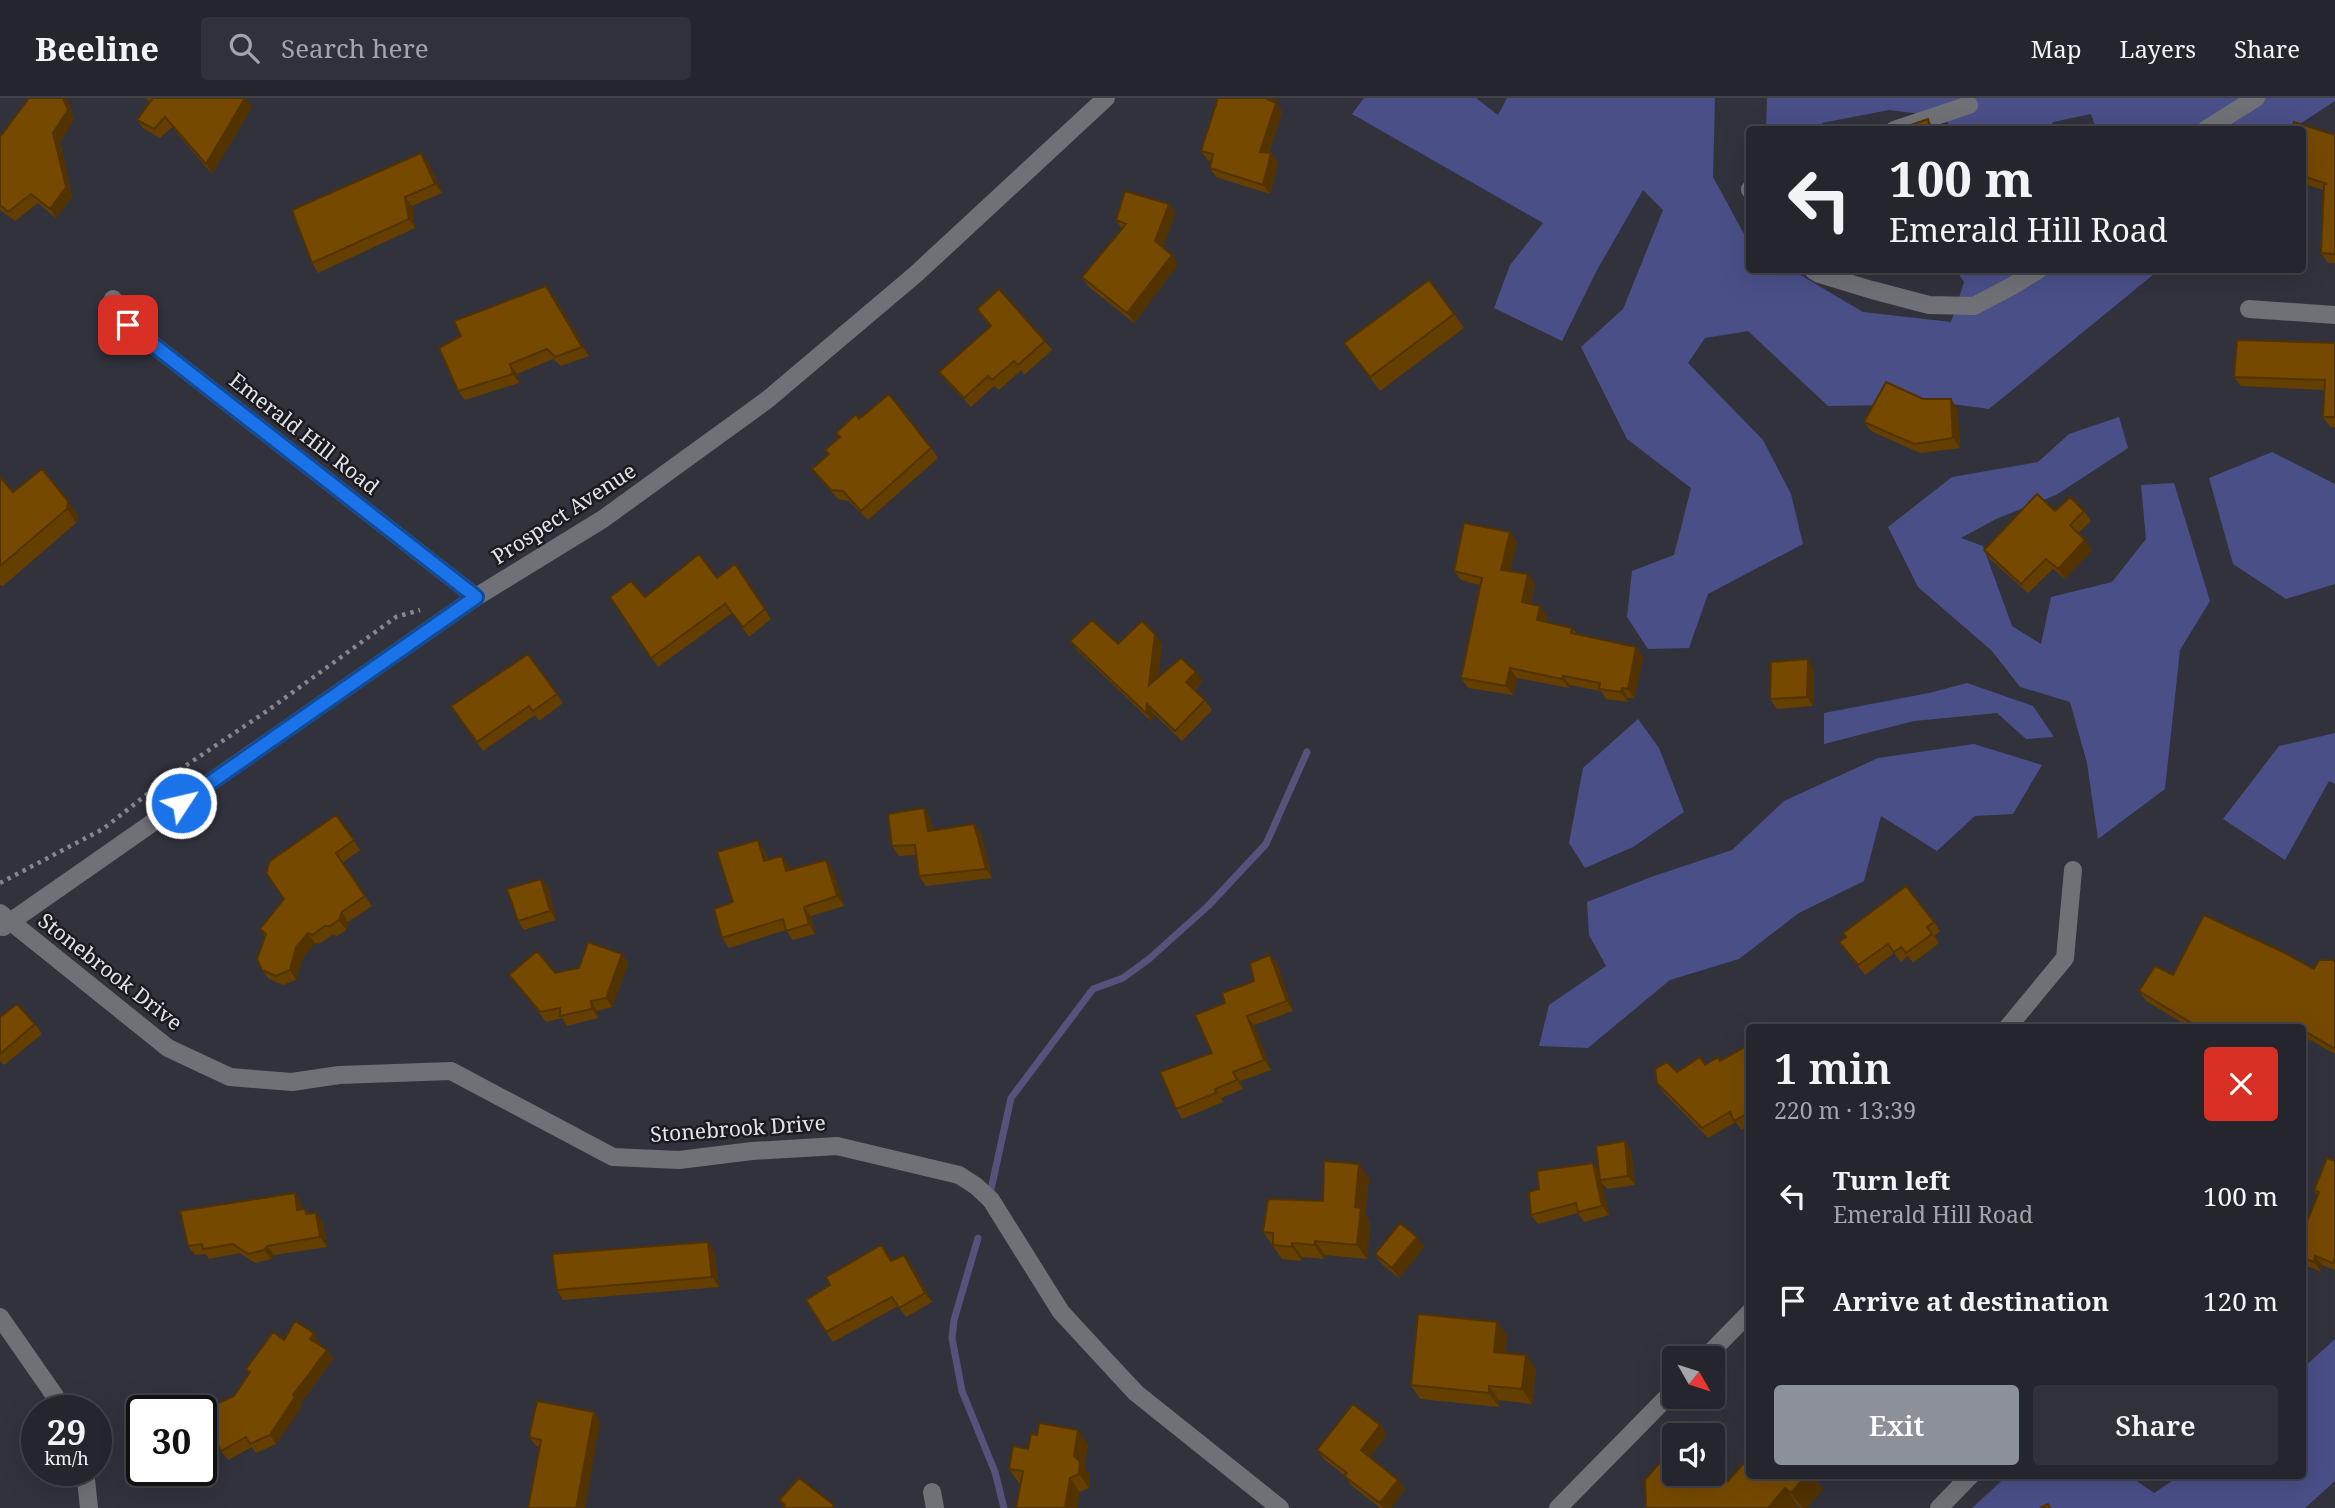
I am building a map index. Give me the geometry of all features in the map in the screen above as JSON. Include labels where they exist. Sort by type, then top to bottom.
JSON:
[{"type":"street","name":"Prospect Avenue","points":[[3,921],[476,597],[603,519],[767,400],[916,274],[1106,98]]},
{"type":"street","points":[[2212,126],[2256,98]]},
{"type":"street","points":[[1906,126],[1969,104]]},
{"type":"street","points":[[1818,273],[1929,304],[1974,306],[2033,273]]},
{"type":"street","name":"Emerald Hill Road","points":[[113,299],[128,325],[476,597]]},
{"type":"street","points":[[2249,309],[2335,315]]},
{"type":"street","points":[[2010,1024],[2065,958],[2073,870]]},
{"type":"street","name":"Stonebrook Drive","points":[[3,921],[168,1048],[230,1077],[292,1082],[339,1075],[451,1072],[613,1157],[679,1160],[752,1151],[837,1146],[959,1175],[991,1200],[1061,1312],[1136,1393],[1279,1508]]},
{"type":"street","points":[[1717,1346],[1746,1316]]},
{"type":"street","points":[[0,1317],[54,1395]]},
{"type":"street","points":[[1558,1508],[1662,1402]]},
{"type":"street","points":[[1939,1508],[1968,1479]]},
{"type":"street","points":[[87,1486],[89,1508]]},
{"type":"path","points":[[0,883],[103,829],[169,778],[267,712],[396,617],[427,608]]},
{"type":"shaded area","points":[[1364,98],[1476,98],[1498,115],[1507,98],[1715,98],[1713,177],[1746,238],[1746,273],[1797,273],[1863,312],[1951,322],[1964,282],[1958,273],[2155,273],[1989,409],[1952,404],[1828,406],[1748,331],[1705,338],[1688,363],[1763,440],[1791,494],[1803,544],[1708,594],[1689,648],[1648,649],[1627,617],[1632,571],[1674,555],[1691,488],[1627,439],[1581,347],[1623,309],[1663,210],[1643,190],[1597,270],[1562,341],[1494,308],[1510,265],[1543,223],[1352,114]]},
{"type":"shaded area","points":[[1767,98],[2335,98],[2335,101],[2297,126],[2095,126],[2091,114],[2053,122],[2051,126],[1949,126],[1946,117],[1889,110],[1822,123],[1824,126],[1766,126]]},
{"type":"shaded area","points":[[2119,417],[2128,448],[2056,495],[1996,519],[1961,538],[1983,546],[2012,626],[2041,644],[2051,597],[2112,582],[2146,539],[2141,485],[2174,483],[2210,601],[2180,650],[2165,789],[2098,839],[2087,763],[2070,702],[2020,687],[1992,651],[1918,587],[1888,527],[1952,477],[2038,462],[2069,434]]},
{"type":"shaded area","points":[[2272,452],[2335,484],[2335,584],[2286,599],[2233,564],[2209,478]]},
{"type":"shaded area","points":[[1967,683],[2033,706],[2054,737],[2026,739],[1997,713],[1914,721],[1824,744],[1824,713]]},
{"type":"shaded area","points":[[1638,719],[1659,748],[1684,812],[1633,847],[1585,868],[1569,843],[1583,768]]},
{"type":"shaded area","points":[[2335,733],[2335,784],[2329,781],[2285,860],[2223,819],[2279,746]]},
{"type":"shaded area","points":[[1974,744],[2042,765],[2013,814],[1975,816],[1937,851],[1881,816],[1864,881],[1799,913],[1739,959],[1670,980],[1588,1048],[1539,1046],[1549,1005],[1606,966],[1589,935],[1587,902],[1732,850],[1784,801],[1878,758]]},
{"type":"shaded area","points":[[2335,1339],[2335,1481],[2305,1508],[1972,1508],[2004,1479],[2134,1479],[2154,1493],[2175,1479],[2306,1479],[2306,1365]]},
{"type":"building","points":[[29,98],[63,98],[68,110],[53,133],[66,187],[50,209],[31,194],[8,212],[0,205],[0,137]]},
{"type":"building","points":[[153,98],[245,98],[206,164],[165,117],[154,129],[137,120]]},
{"type":"building","points":[[1218,98],[1267,98],[1276,103],[1260,152],[1271,153],[1263,185],[1210,168],[1213,154],[1201,151]]},
{"type":"building","points":[[1928,119],[1929,126],[1908,126]]},
{"type":"building","points":[[2294,122],[2335,135],[2335,254],[2321,253],[2324,184],[2327,184],[2306,177],[2306,126],[2292,126]]},
{"type":"building","points":[[421,153],[435,184],[405,197],[409,219],[312,263],[292,210]]},
{"type":"building","points":[[1125,191],[1169,204],[1155,241],[1172,255],[1127,313],[1082,277],[1126,224],[1116,220]]},
{"type":"building","points":[[1429,280],[1454,314],[1370,377],[1344,343]]},
{"type":"building","points":[[546,286],[582,347],[555,357],[547,349],[510,364],[513,374],[458,391],[439,348],[461,336],[454,321]]},
{"type":"building","points":[[999,289],[1045,341],[1018,365],[1014,361],[992,380],[988,376],[964,398],[939,372],[991,326],[977,309]]},
{"type":"building","points":[[2237,340],[2335,343],[2335,417],[2323,417],[2325,380],[2234,377]]},
{"type":"building","points":[[1886,382],[1923,399],[1951,399],[1953,438],[1914,444],[1864,422]]},
{"type":"building","points":[[889,394],[931,448],[861,511],[843,491],[831,490],[812,469],[829,454],[825,450],[840,437],[836,433],[856,414],[859,419]]},
{"type":"building","points":[[42,469],[68,501],[67,509],[0,566],[0,477],[13,492]]},
{"type":"building","points":[[2037,494],[2055,511],[2070,497],[2084,511],[2070,525],[2085,540],[2058,569],[2046,559],[2021,584],[1984,550]]},
{"type":"building","points":[[1464,523],[1510,532],[1501,570],[1528,574],[1522,602],[1540,606],[1537,620],[1572,628],[1571,633],[1636,647],[1628,689],[1622,688],[1621,692],[1599,689],[1600,683],[1563,676],[1562,679],[1510,668],[1506,686],[1461,678],[1482,578],[1454,571]]},
{"type":"building","points":[[699,554],[717,578],[735,564],[765,609],[743,627],[725,604],[651,658],[610,597],[631,581],[645,597]]},
{"type":"building","points":[[1092,620],[1118,644],[1142,621],[1155,634],[1149,685],[1181,658],[1196,672],[1186,682],[1205,700],[1175,731],[1147,704],[1146,713],[1070,641]]},
{"type":"building","points":[[528,654],[557,694],[533,711],[529,706],[477,742],[451,706]]},
{"type":"building","points":[[1808,659],[1807,697],[1770,699],[1771,662]]},
{"type":"building","points":[[924,808],[928,831],[974,824],[986,869],[919,876],[915,845],[892,846],[888,814]]},
{"type":"building","points":[[336,815],[354,840],[336,853],[365,896],[342,912],[339,920],[330,926],[325,926],[312,935],[308,933],[296,947],[290,970],[276,976],[262,970],[257,959],[266,934],[260,929],[284,899],[266,873],[270,861]]},
{"type":"building","points":[[758,840],[764,861],[782,856],[786,871],[826,860],[837,896],[804,907],[809,924],[786,931],[783,919],[722,938],[714,909],[733,902],[717,852]]},
{"type":"building","points":[[541,879],[550,911],[518,921],[507,889]]},
{"type":"building","points":[[1906,886],[1934,922],[1927,927],[1932,934],[1906,953],[1901,947],[1894,952],[1888,944],[1858,965],[1839,942],[1846,937],[1843,933]]},
{"type":"building","points":[[2204,915],[2314,969],[2319,960],[2332,960],[2335,962],[2335,1049],[2306,1032],[2306,1024],[2193,1024],[2139,991],[2155,966],[2173,975]]},
{"type":"building","points":[[588,942],[622,954],[606,998],[591,1001],[592,1009],[560,1016],[560,1008],[540,1012],[509,975],[537,951],[555,973],[579,968]]},
{"type":"building","points":[[1270,955],[1287,1001],[1247,1016],[1264,1060],[1233,1072],[1237,1080],[1215,1089],[1216,1093],[1176,1109],[1160,1072],[1212,1053],[1195,1015],[1225,1003],[1222,993],[1254,981],[1250,963]]},
{"type":"building","points":[[17,1004],[35,1024],[0,1054],[0,1017]]},
{"type":"building","points":[[1746,1046],[1746,1114],[1734,1121],[1730,1112],[1702,1128],[1657,1083],[1655,1069],[1667,1062],[1677,1072],[1700,1057],[1705,1065],[1718,1057],[1720,1061]]},
{"type":"building","points":[[1625,1141],[1628,1176],[1600,1180],[1596,1146]]},
{"type":"building","points":[[2327,1158],[2335,1161],[2333,1263],[2315,1256],[2314,1262],[2306,1259],[2306,1224],[2319,1192],[2314,1190]]},
{"type":"building","points":[[1324,1161],[1359,1164],[1355,1207],[1361,1208],[1357,1245],[1315,1241],[1314,1245],[1273,1245],[1273,1233],[1263,1232],[1268,1199],[1323,1201]]},
{"type":"building","points":[[1593,1163],[1602,1206],[1578,1212],[1576,1203],[1531,1215],[1529,1192],[1539,1189],[1537,1171]]},
{"type":"building","points":[[295,1193],[297,1210],[305,1209],[306,1214],[316,1213],[320,1237],[267,1246],[264,1250],[248,1254],[233,1244],[203,1249],[202,1244],[188,1246],[180,1211]]},
{"type":"building","points":[[1400,1223],[1417,1237],[1392,1268],[1375,1254]]},
{"type":"building","points":[[708,1242],[712,1277],[557,1290],[552,1254]]},
{"type":"building","points":[[881,1245],[891,1261],[904,1255],[925,1293],[899,1308],[892,1297],[826,1332],[806,1300],[830,1285],[826,1277]]},
{"type":"building","points":[[1418,1314],[1497,1322],[1494,1352],[1526,1355],[1522,1389],[1489,1386],[1489,1393],[1411,1385]]},
{"type":"building","points":[[295,1321],[314,1333],[310,1339],[327,1350],[293,1395],[295,1397],[270,1435],[250,1444],[246,1437],[221,1451],[217,1443],[217,1404],[234,1396],[250,1372],[246,1369],[273,1332],[284,1340]]},
{"type":"building","points":[[537,1401],[594,1412],[576,1508],[528,1508],[541,1440],[529,1437]]},
{"type":"building","points":[[1353,1404],[1380,1425],[1361,1450],[1398,1480],[1380,1503],[1344,1476],[1347,1473],[1317,1450]]},
{"type":"building","points":[[1039,1423],[1078,1430],[1074,1456],[1080,1462],[1079,1474],[1070,1478],[1065,1508],[1016,1508],[1023,1471],[1009,1469],[1013,1446],[1028,1449],[1031,1434],[1037,1435]]},
{"type":"building","points":[[1662,1460],[1662,1486],[1725,1486],[1725,1478],[1728,1481],[1746,1461],[1746,1479],[1803,1479],[1791,1493],[1785,1488],[1768,1508],[1646,1508],[1645,1480]]},
{"type":"building","points":[[799,1478],[834,1505],[832,1508],[782,1508],[785,1505],[779,1500]]},
{"type":"waterway","points":[[990,1194],[1011,1098],[1093,989],[1123,978],[1149,959],[1208,906],[1266,844],[1307,752]]},
{"type":"waterway","points":[[978,1238],[954,1320],[952,1338],[962,1391],[995,1472],[1004,1508]]},
{"type":"route","points":[[128,325],[476,597],[181,803]]}]
